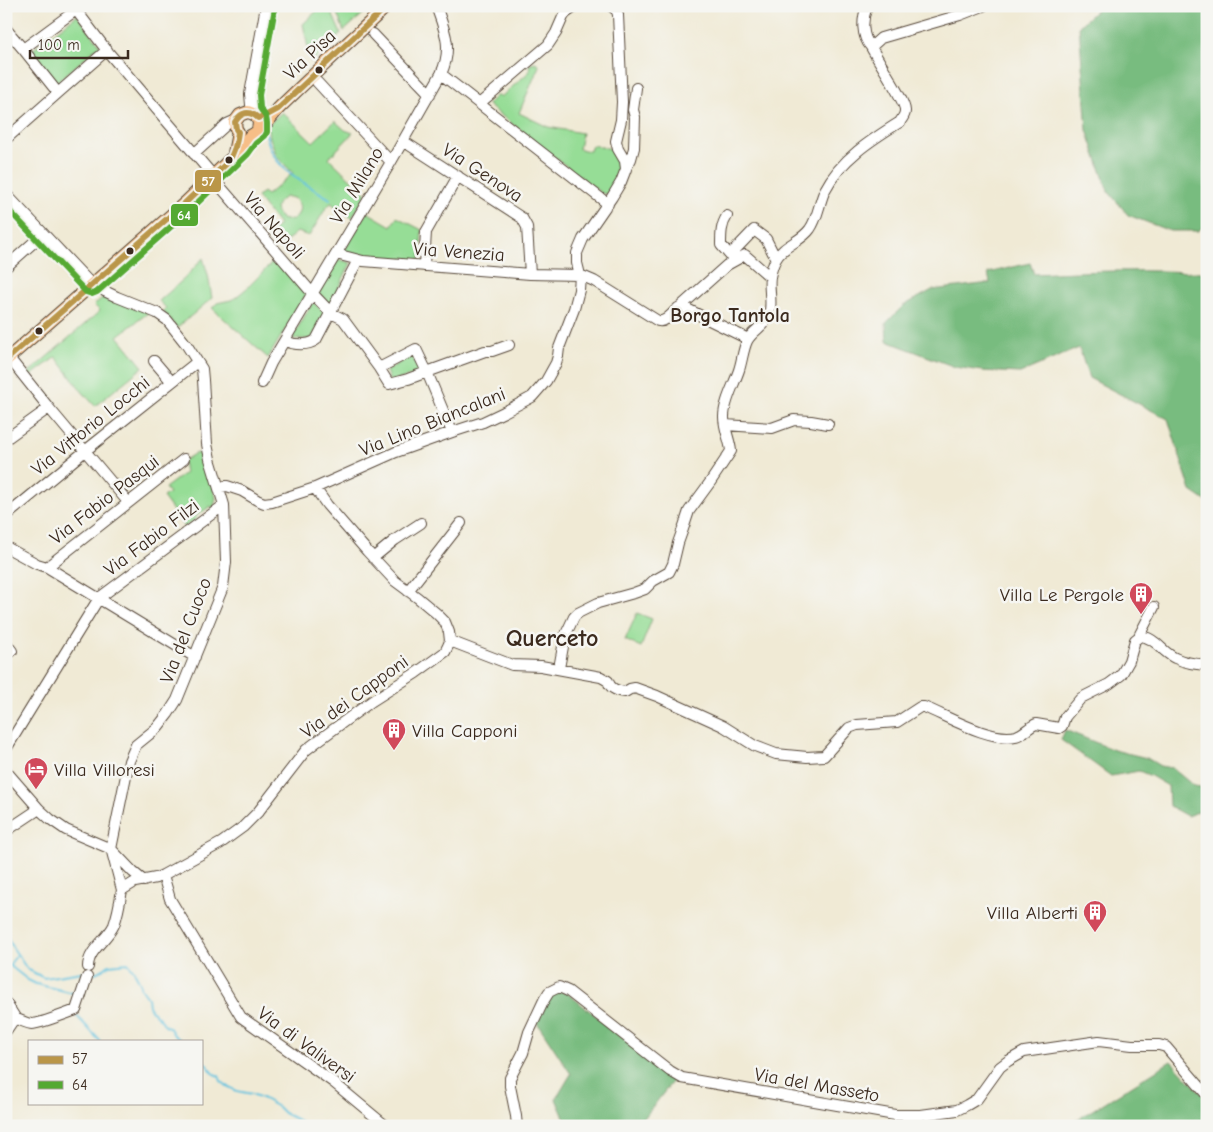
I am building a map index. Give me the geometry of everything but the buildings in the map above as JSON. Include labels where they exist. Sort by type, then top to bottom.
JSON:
[{"type":"main road","name":"Via Pisa","points":[[7,357],[185,203],[211,175],[242,148],[246,124],[278,108],[387,6]]},
{"type":"street","points":[[246,124],[244,104],[246,85],[260,6]]},
{"type":"street","points":[[246,124],[251,105],[250,94],[266,6]]},
{"type":"street","name":"Via Milano","points":[[262,383],[271,363],[442,74],[448,46],[436,6]]},
{"type":"street","points":[[480,104],[548,45],[563,17],[576,6]]},
{"type":"street","points":[[611,6],[617,11],[618,15],[622,102],[621,120],[616,141],[625,161],[626,169]]},
{"type":"street","points":[[560,668],[565,636],[574,617],[578,613],[598,603],[645,589],[652,581],[669,572],[689,511],[731,451],[724,416],[728,398],[748,340],[769,316],[770,277],[776,259],[790,244],[808,232],[813,225],[825,192],[834,175],[845,162],[860,148],[900,122],[904,117],[903,101],[868,44],[863,28],[867,6]]},
{"type":"street","points":[[871,48],[881,38],[960,15],[983,6]]},
{"type":"street","points":[[23,49],[79,8]]},
{"type":"street","name":"Via Napoli","points":[[79,8],[107,50],[273,250],[331,313],[342,319],[389,384],[427,372]]},
{"type":"street","points":[[6,29],[58,93]]},
{"type":"street","points":[[373,34],[430,94]]},
{"type":"street","points":[[6,140],[107,50]]},
{"type":"street","points":[[442,74],[608,204]]},
{"type":"street","points":[[316,82],[391,162]]},
{"type":"street","name":"Via Lino Biancalani","points":[[219,486],[227,486],[242,491],[264,503],[272,502],[315,488],[396,452],[482,422],[532,397],[546,381],[556,363],[559,348],[574,309],[579,290],[580,275],[577,253],[583,238],[608,204],[631,159],[634,148],[635,117],[633,110],[636,88]]},
{"type":"street","points":[[194,154],[229,123],[246,124]]},
{"type":"street","name":"Via Genova","points":[[403,141],[522,218],[527,228],[530,274]]},
{"type":"street","points":[[424,266],[426,232],[458,176]]},
{"type":"street","points":[[6,194],[92,285]]},
{"type":"street","points":[[727,216],[721,230],[721,245],[732,258]]},
{"type":"street","points":[[580,275],[594,281],[661,322],[727,265],[754,230],[766,239],[776,259]]},
{"type":"street","points":[[6,267],[43,234]]},
{"type":"street","name":"Via Venezia","points":[[336,254],[358,260],[424,266],[530,274],[580,275]]},
{"type":"street","points":[[732,258],[745,255],[770,277]]},
{"type":"street","points":[[285,340],[292,343],[308,344],[314,342],[358,260]]},
{"type":"street","name":"Via del Cuoco","points":[[92,285],[163,316],[176,331],[202,369],[207,444],[224,505],[226,562],[223,587],[177,700],[157,728],[136,745],[129,760],[112,850]]},
{"type":"street","points":[[680,307],[748,340]]},
{"type":"street","points":[[427,372],[484,351],[492,351],[509,346]]},
{"type":"street","points":[[379,368],[416,349],[452,432]]},
{"type":"street","points":[[7,357],[128,502]]},
{"type":"street","points":[[154,361],[171,381]]},
{"type":"street","name":"Via Vittorio Locchi","points":[[6,516],[171,381],[197,362]]},
{"type":"street","points":[[6,439],[49,408]]},
{"type":"street","points":[[725,425],[772,428],[794,420],[828,424]]},
{"type":"street","name":"Via Fabio Pasqui","points":[[47,567],[184,459]]},
{"type":"street","points":[[315,488],[327,505],[395,581],[445,622],[450,641],[512,665],[560,668],[601,677],[608,681],[612,689],[619,691],[625,692],[635,688],[724,726],[755,746],[776,754],[807,757],[824,756],[849,728],[857,725],[897,722],[920,707],[986,733],[1000,736],[1020,734],[1036,724],[1059,728],[1062,726],[1065,716],[1081,698],[1109,684],[1121,675],[1129,661],[1135,640],[1140,636],[1154,607]]},
{"type":"street","name":"Via Fabio Filzi","points":[[99,598],[224,505]]},
{"type":"street","points":[[373,558],[395,540],[422,523]]},
{"type":"street","points":[[408,591],[461,523]]},
{"type":"street","points":[[6,547],[37,564],[47,567],[195,657]]},
{"type":"street","points":[[6,749],[99,598]]},
{"type":"street","points":[[1140,636],[1147,637],[1173,657],[1187,662],[1207,665]]},
{"type":"street","name":"Via dei Capponi","points":[[122,890],[139,881],[156,878],[220,843],[243,827],[273,794],[306,750],[372,701],[445,652],[450,641]]},
{"type":"street","points":[[6,771],[50,819],[66,830],[112,850],[139,881]]},
{"type":"street","points":[[6,831],[39,809]]},
{"type":"street","points":[[6,1004],[16,1019],[31,1024],[40,1023],[76,1010],[88,972],[88,961],[113,926],[119,907],[122,890],[112,850]]},
{"type":"street","name":"Via di Valiversi","points":[[163,874],[170,899],[241,1016],[332,1082],[386,1126]]},
{"type":"street","name":"Via del Masseto","points":[[517,1126],[510,1078],[523,1052],[529,1032],[544,1000],[549,992],[559,987],[568,990],[670,1072],[682,1078],[895,1115],[921,1115],[957,1110],[977,1099],[1000,1067],[1024,1052],[1099,1041],[1166,1047],[1207,1095]]},
{"type":"street","points":[[6,1031],[16,1019]]},
{"type":"green space","points":[[322,6],[329,6],[341,34],[311,62],[303,24]]},
{"type":"green space","points":[[334,6],[372,6],[344,31]]},
{"type":"green space","points":[[1101,6],[1207,6],[1207,224],[1198,231],[1170,231],[1128,215],[1108,191],[1087,130],[1079,26]]},
{"type":"green space","points":[[77,15],[100,45],[56,83],[31,51]]},
{"type":"green space","points":[[535,62],[539,66],[519,113],[548,127],[582,133],[579,149],[590,151],[592,145],[612,149],[619,157],[621,168],[612,188],[607,194],[601,193],[489,106],[488,104],[496,96],[502,96],[530,71],[529,65]]},
{"type":"green space","points":[[282,112],[313,142],[335,121],[345,130],[353,133],[329,158],[366,194],[352,218],[331,203],[309,236],[297,232],[279,247],[268,234],[279,225],[257,197],[263,192],[267,195],[293,173],[277,157],[270,138],[268,125]],"holes":[[[286,197],[293,198],[299,205],[298,215],[289,220],[282,219],[277,213],[276,206],[279,201]]]},
{"type":"green space","points":[[367,212],[391,226],[397,217],[422,230],[420,260],[361,256],[344,251]]},
{"type":"green space","points":[[203,258],[212,298],[177,328],[163,311],[166,308],[159,301],[185,278]]},
{"type":"green space","points":[[338,259],[351,263],[330,305],[319,292]]},
{"type":"green space","points":[[275,260],[307,293],[268,358],[212,308],[217,303],[235,298]]},
{"type":"green space","points":[[1030,263],[1034,274],[1120,271],[1207,273],[1207,502],[1191,491],[1168,419],[1089,378],[1079,348],[1020,373],[982,371],[955,367],[887,341],[886,323],[903,306],[932,290],[990,283],[988,273]]},
{"type":"green space","points":[[110,296],[149,312],[118,336],[143,367],[95,406],[56,357],[29,377],[27,374],[100,311],[94,305],[102,298]]},
{"type":"green space","points":[[313,302],[325,313],[313,337],[309,339],[294,339],[293,336]]},
{"type":"green space","points":[[412,355],[420,373],[390,382],[386,371]]},
{"type":"green space","points":[[198,453],[203,455],[207,463],[216,498],[214,507],[212,508],[211,506],[196,516],[196,519],[185,527],[163,497],[169,493],[165,488],[185,473],[183,461]]},
{"type":"green space","points":[[637,613],[652,619],[641,647],[625,640]]},
{"type":"green space","points":[[1065,730],[1114,750],[1147,758],[1160,766],[1172,768],[1194,786],[1207,788],[1207,813],[1201,811],[1187,816],[1169,806],[1168,786],[1139,771],[1111,776],[1061,740]]},
{"type":"green space","points":[[557,990],[567,993],[675,1078],[638,1126],[570,1126],[566,1122],[556,1099],[571,1074],[536,1021],[550,995]]},
{"type":"green space","points":[[1171,1061],[1207,1099],[1207,1126],[1067,1126]]},
{"type":"waterway","points":[[265,132],[272,151],[280,163],[300,181],[330,199]]},
{"type":"waterway","points":[[6,935],[27,969],[44,978],[82,972],[95,973],[109,965],[128,963],[148,998],[152,1011],[181,1040]]},
{"type":"waterway","points":[[17,955],[9,965],[28,980],[36,984],[77,994]]},
{"type":"waterway","points":[[76,1015],[99,1040]]},
{"type":"waterway","points":[[202,1059],[227,1086],[264,1099],[306,1126]]},
{"type":"transit line","name":"57","points":[[6,360],[185,203],[228,162],[236,144],[238,132],[235,122],[240,116],[248,113],[258,118],[278,109],[387,6]]},
{"type":"transit line","name":"64","points":[[6,207],[86,292],[92,294],[97,292],[191,209],[265,136],[267,123],[266,117],[260,108],[259,95],[275,8]]},
{"type":"place","name":"Villa Le Pergole","points":[[1141,615]]},
{"type":"place","name":"Villa Capponi","points":[[394,751]]},
{"type":"place","name":"Villa Villoresi","points":[[36,790]]},
{"type":"place","name":"Villa Alberti","points":[[1095,933]]},
{"type":"district","name":"Borgo Tantola","points":[[730,315]]},
{"type":"district","name":"Querceto","points":[[552,638]]}]
